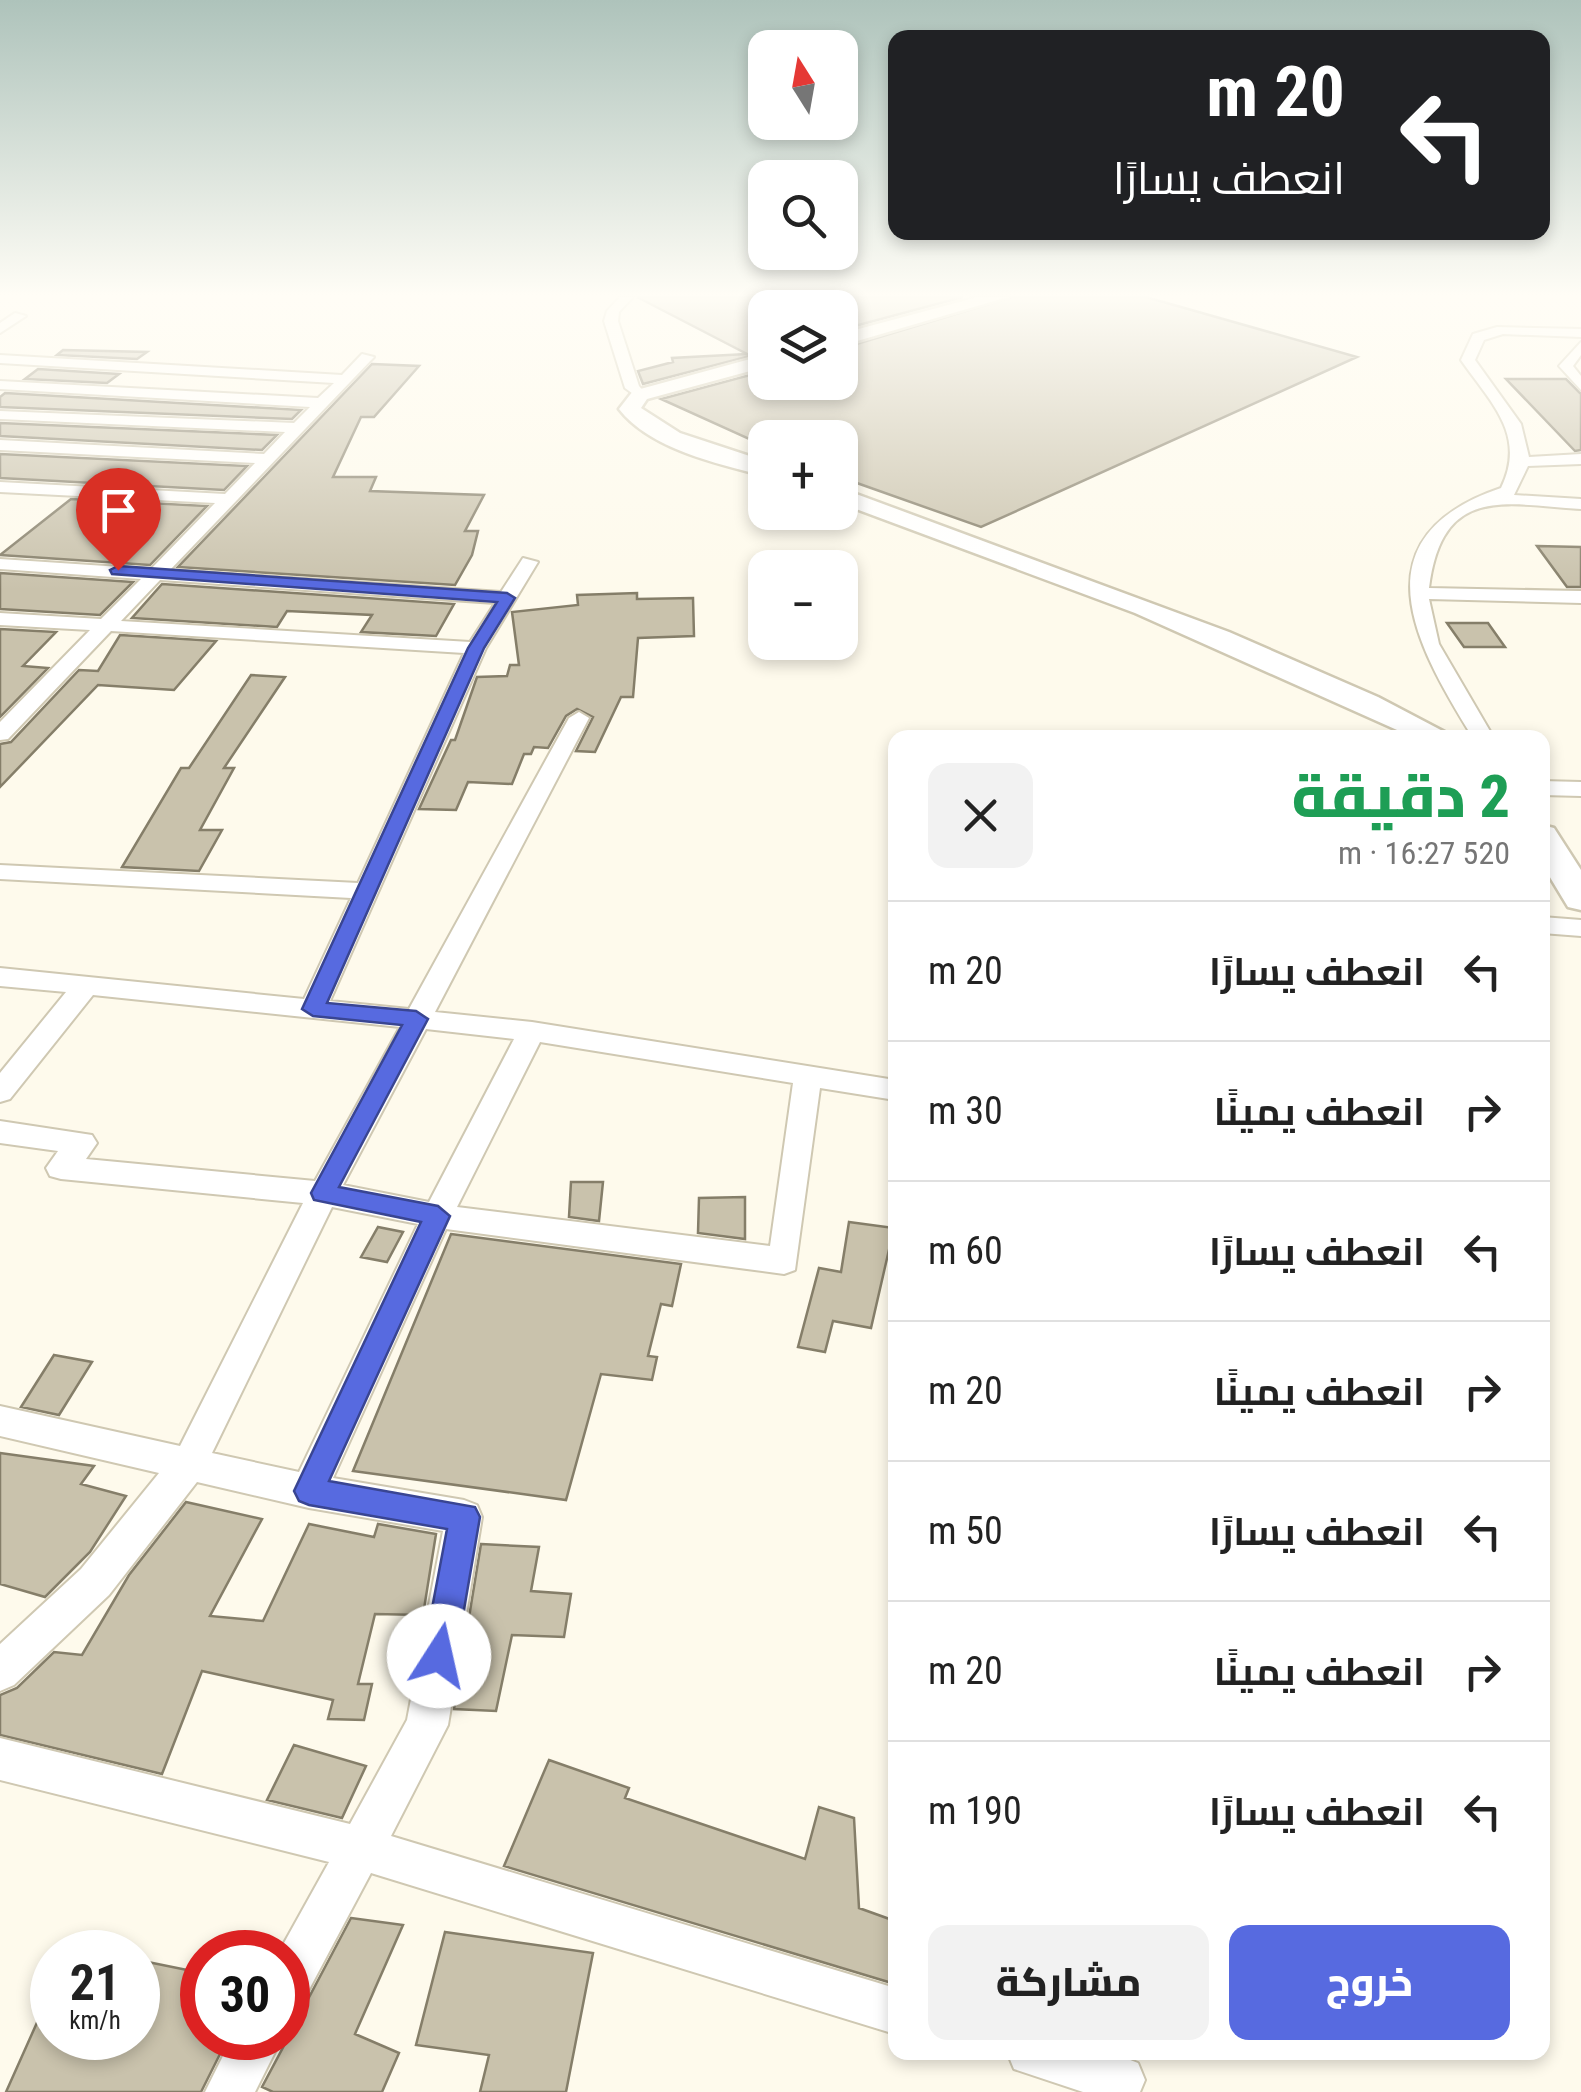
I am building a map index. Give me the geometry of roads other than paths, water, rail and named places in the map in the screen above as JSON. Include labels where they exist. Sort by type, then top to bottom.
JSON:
[{"type":"street","points":[[163,395],[322,403]]},
{"type":"street","points":[[0,734],[9,715],[103,627],[330,395]]},
{"type":"street","points":[[640,395],[630,409],[644,424],[748,463]]},
{"type":"street","points":[[1479,730],[1426,642],[1419,593],[1428,552],[1446,522],[1459,510],[1508,491],[1522,462],[1513,424],[1492,395]]},
{"type":"street","points":[[0,414],[298,428]]},
{"type":"street","points":[[0,445],[268,459]]},
{"type":"street","points":[[1522,462],[1581,459]]},
{"type":"street","points":[[0,500],[8,487],[230,498]]},
{"type":"street","points":[[1491,498],[1581,504]]},
{"type":"street","points":[[858,501],[1058,571],[1423,730]]},
{"type":"street","points":[[313,1009],[476,648],[529,562]]},
{"type":"street","points":[[0,564],[507,598]]},
{"type":"street","points":[[1419,593],[1581,597]]},
{"type":"street","points":[[0,619],[476,648]]},
{"type":"street","points":[[0,1672],[95,1582],[188,1464],[323,1193],[579,718]]},
{"type":"street","points":[[1550,788],[1581,790]]},
{"type":"street","points":[[1550,847],[1581,899]]},
{"type":"street","points":[[0,872],[366,891]]},
{"type":"street","points":[[1550,926],[1581,928]]},
{"type":"street","points":[[0,978],[532,1031],[888,1089]]},
{"type":"street","points":[[0,1092],[86,986]]},
{"type":"street","points":[[309,1491],[438,1216],[532,1031]]},
{"type":"street","points":[[0,1132],[82,1142],[61,1168],[323,1193],[438,1216],[784,1261],[808,1074]]},
{"type":"street","points":[[0,1421],[309,1491],[464,1517],[427,1725],[310,1942]]},
{"type":"street","points":[[0,1758],[360,1848],[888,2009]]},
{"type":"street","points":[[229,2092],[246,2060]]},
{"type":"street","points":[[1057,2060],[1121,2080]]}]
